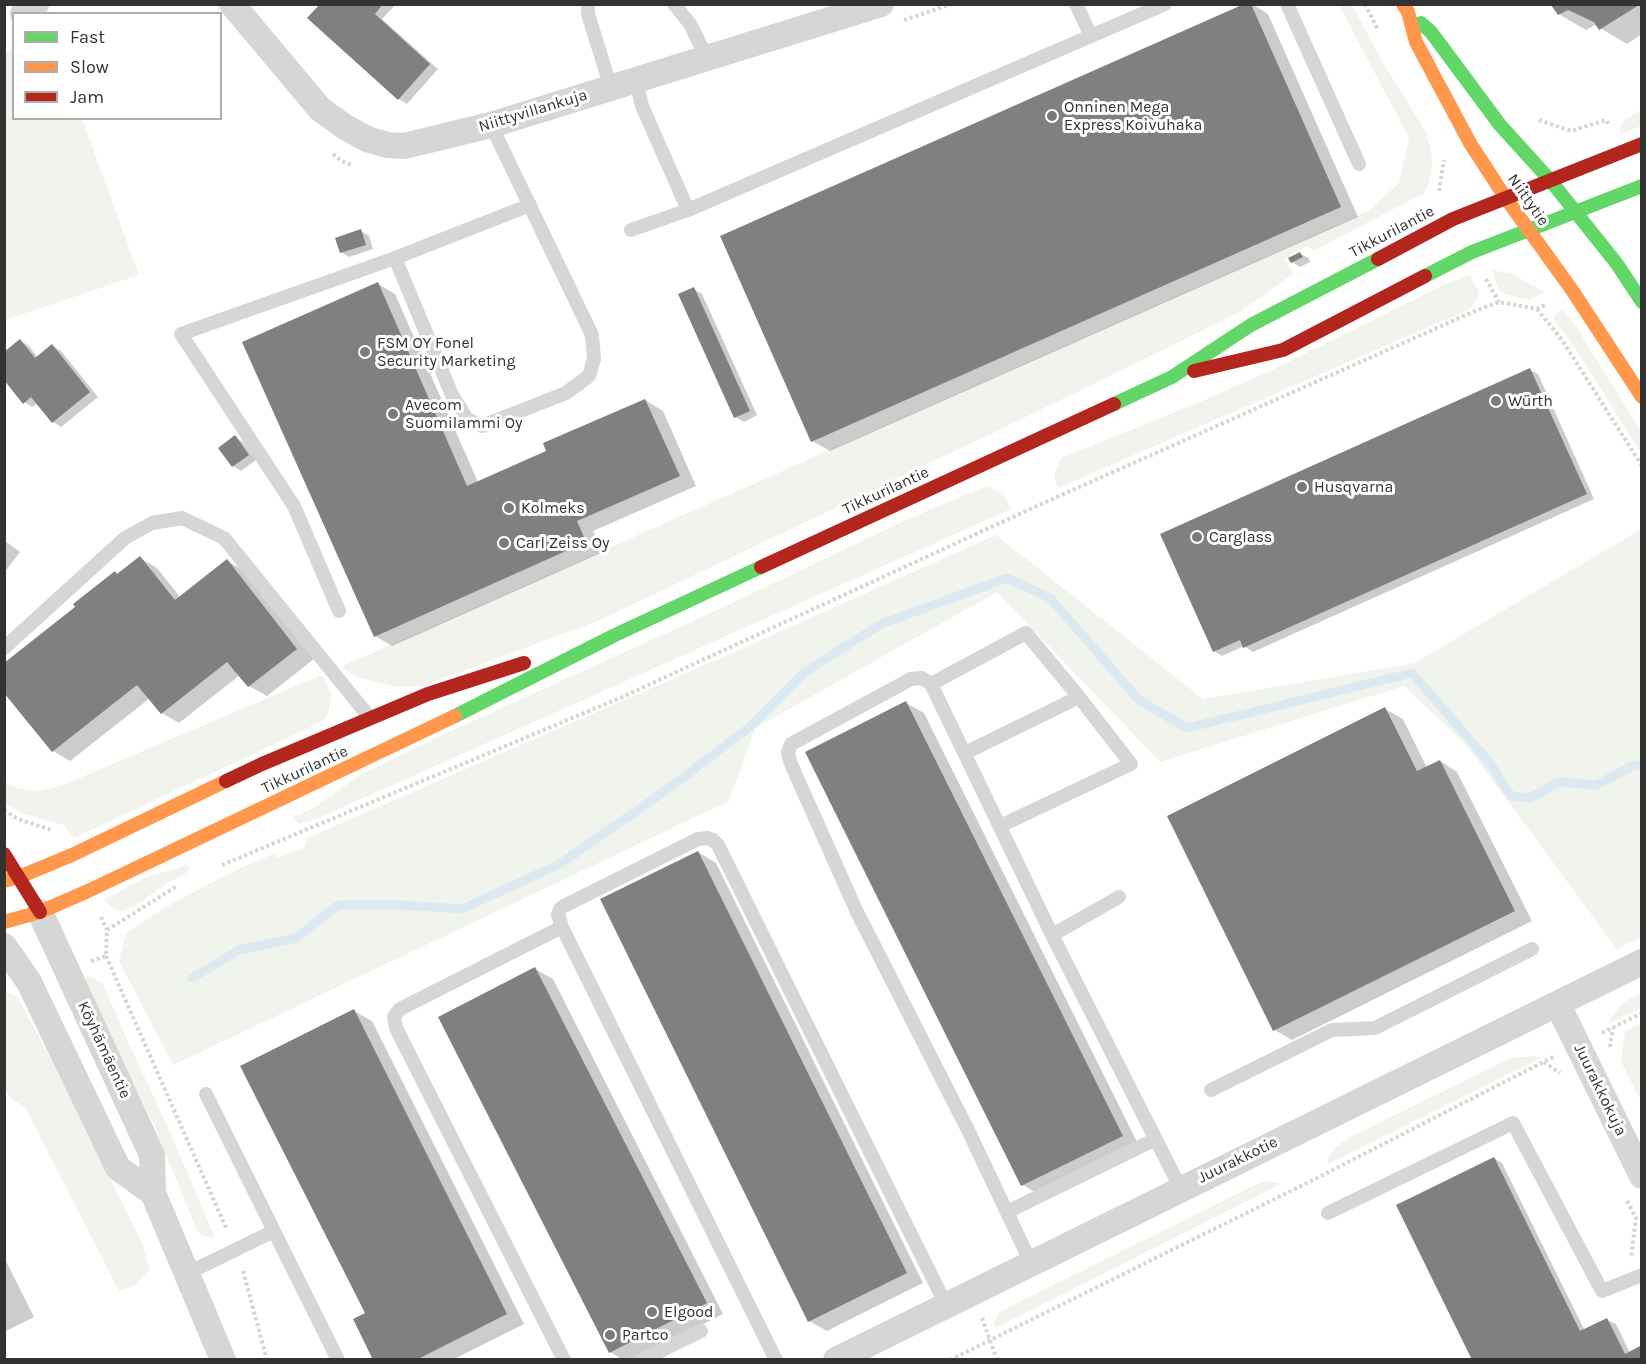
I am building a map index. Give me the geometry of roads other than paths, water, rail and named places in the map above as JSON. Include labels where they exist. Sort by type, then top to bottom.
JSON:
[{"type":"main road","name":"Niittytie","points":[[1406,8],[1431,32],[1500,125],[1550,180],[1617,264],[1641,302]]},
{"type":"main road","name":"Niittytie","points":[[1406,8],[1416,42],[1470,143],[1505,197],[1572,290],[1641,397]]},
{"type":"main road","name":"Tikkurilantie","points":[[4,922],[40,912],[88,891],[432,728],[615,634],[1172,377],[1251,325],[1453,219],[1641,144]]},
{"type":"main road","name":"Tikkurilantie","points":[[1172,377],[1283,350],[1472,252],[1641,186]]},
{"type":"main road","name":"Tikkurilantie","points":[[4,881],[72,855],[262,764],[428,694],[615,634]]},
{"type":"main road","points":[[4,854],[40,912]]},
{"type":"street","name":"Niittyvillankuja","points":[[231,4],[320,108],[367,140],[404,146],[490,124],[611,88],[881,4]]},
{"type":"street","name":"Köyhämäentie","points":[[40,912],[152,1155],[153,1193],[223,1359]]},
{"type":"street","points":[[4,946],[29,982],[118,1168],[153,1193]]},
{"type":"street","name":"Juurakkotie","points":[[836,1359],[1558,1005],[1641,962]]},
{"type":"street","name":"Juurakkokuja","points":[[1558,1005],[1641,1176]]},
{"type":"lane","points":[[588,4],[588,14],[611,88]]},
{"type":"lane","points":[[674,4],[690,24],[707,58]]},
{"type":"lane","points":[[1076,4],[1091,36]]},
{"type":"lane","points":[[632,230],[688,210],[1165,4]]},
{"type":"lane","points":[[1287,4],[1359,164]]},
{"type":"lane","points":[[636,80],[642,106],[688,210]]},
{"type":"lane","points":[[395,258],[452,395],[466,419],[482,426],[566,393],[589,376],[594,359],[592,335],[490,124]]},
{"type":"lane","points":[[339,611],[294,506],[181,334],[395,258],[530,205]]},
{"type":"lane","points":[[4,648],[125,538],[152,524],[182,518],[224,538],[370,718]]},
{"type":"lane","points":[[931,684],[1026,633],[1131,764],[1000,826]]},
{"type":"lane","points":[[1031,1263],[968,1130],[857,912],[788,753],[791,744],[911,679],[922,678],[931,684],[1052,935],[1181,1188]]},
{"type":"lane","points":[[965,753],[1079,697]]},
{"type":"lane","points":[[776,1359],[558,915],[564,906],[698,839],[707,838],[718,845],[946,1305]]},
{"type":"lane","points":[[1052,935],[1119,897]]},
{"type":"lane","points":[[562,927],[400,1009],[394,1017],[396,1028],[564,1359]]},
{"type":"lane","points":[[1211,1090],[1332,1030],[1375,1028],[1532,949]]},
{"type":"lane","points":[[206,1094],[338,1359]]},
{"type":"lane","points":[[1328,1213],[1513,1122],[1602,1291],[1641,1275]]},
{"type":"lane","points":[[1007,1212],[1156,1139]]},
{"type":"lane","points":[[188,1273],[274,1231]]},
{"type":"lane","points":[[642,1359],[700,1331]]},
{"type":"waterway","points":[[192,978],[239,950],[296,938],[338,905],[400,905],[462,909],[560,864],[672,786],[751,726],[805,672],[881,624],[1007,578],[1050,598],[1139,700],[1187,728],[1412,673],[1490,763],[1511,796],[1530,798],[1559,782],[1597,785],[1632,766],[1642,765]]},
{"type":"place","name":"Onninen Mega Express Koivuhaka","points":[[1052,116]]},
{"type":"place","name":"FSM OY Fonel Security Marketing","points":[[365,352]]},
{"type":"place","name":"Würth","points":[[1496,401]]},
{"type":"place","name":"Avecom Suomilammi Oy","points":[[393,414]]},
{"type":"place","name":"Husqvarna","points":[[1302,487]]},
{"type":"place","name":"Kolmeks","points":[[509,508]]},
{"type":"place","name":"Carglass","points":[[1197,537]]},
{"type":"place","name":"Carl Zeiss Oy","points":[[504,543]]},
{"type":"place","name":"Elgood","points":[[652,1312]]},
{"type":"place","name":"Partco","points":[[610,1335]]}]
